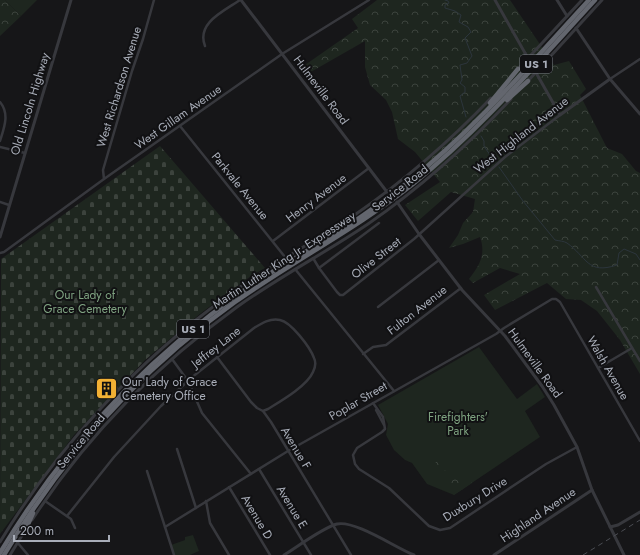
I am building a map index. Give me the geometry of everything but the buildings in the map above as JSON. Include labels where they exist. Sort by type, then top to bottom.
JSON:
[{"type":"highway","name":"Martin Luther King Jr. Expressway","points":[[0,553],[36,496],[72,450],[114,402],[164,354],[204,320],[246,289],[349,225],[390,196],[436,158],[479,118],[589,0]]},
{"type":"highway","name":"Martin Luther King Jr. Expressway","points":[[4,555],[75,453],[141,380],[211,320],[248,293],[345,232],[387,203],[435,165],[477,126],[595,0]]},
{"type":"highway","points":[[479,118],[482,111],[518,70]]},
{"type":"highway","points":[[477,126],[528,81]]},
{"type":"highway","points":[[25,531],[43,500]]},
{"type":"street","name":"Old Lincoln Highway","points":[[0,237],[71,0]]},
{"type":"street","name":"West Richardson Avenue","points":[[104,179],[103,170],[154,0]]},
{"type":"street","points":[[205,46],[203,41],[203,31],[207,24],[241,0]]},
{"type":"street","name":"Hulmeville Road","points":[[241,0],[387,192]]},
{"type":"street","name":"West Gillam Avenue","points":[[0,253],[4,252],[104,179],[282,54],[369,0]]},
{"type":"street","points":[[495,0],[560,115]]},
{"type":"street","points":[[557,0],[567,16]]},
{"type":"street","name":"Service Road","points":[[0,542],[32,493],[60,456],[90,420],[134,374],[173,338],[200,316],[285,257],[340,224],[387,192],[420,166],[458,131],[518,70],[582,0]]},
{"type":"street","name":"Service Road","points":[[43,500],[98,434],[133,396],[172,359],[232,310],[354,232],[397,202],[429,177],[468,142],[528,81],[602,0]]},
{"type":"street","points":[[576,28],[610,79],[640,114]]},
{"type":"street","name":"West Highland Avenue","points":[[419,234],[505,157],[560,115],[640,59]]},
{"type":"street","points":[[0,102],[6,113],[5,124],[0,141]]},
{"type":"street","name":"Parkvale Avenue","points":[[180,126],[285,257]]},
{"type":"street","points":[[0,147],[25,153]]},
{"type":"street","name":"Henry Avenue","points":[[273,241],[369,168]]},
{"type":"street","points":[[0,202],[9,205]]},
{"type":"street","name":"Hulmeville Road","points":[[397,202],[419,234],[461,288],[500,331],[542,386],[577,447],[592,490],[624,555]]},
{"type":"street","points":[[313,258],[319,268],[379,223]]},
{"type":"street","name":"Olive Street","points":[[319,268],[338,294],[343,295],[419,234]]},
{"type":"street","points":[[378,307],[439,260]]},
{"type":"street","points":[[295,269],[394,391]]},
{"type":"street","points":[[596,287],[640,361]]},
{"type":"street","name":"Fulton Avenue","points":[[363,354],[373,347],[386,345],[461,288]]},
{"type":"street","name":"Poplar Street","points":[[165,527],[288,451],[500,331],[552,299],[561,303]]},
{"type":"street","name":"Walsh Avenue","points":[[561,303],[640,441]]},
{"type":"street","name":"Jeffrey Lane","points":[[67,516],[126,443],[188,381],[254,328],[266,321],[280,320],[286,322],[292,327],[313,356],[315,363],[314,370],[311,376],[304,383],[263,411]]},
{"type":"street","points":[[598,368],[632,348]]},
{"type":"street","name":"Avenue F","points":[[217,357],[251,402],[263,411],[351,555]]},
{"type":"street","points":[[172,359],[188,381],[202,412],[251,474]]},
{"type":"street","name":"Duxbury Drive","points":[[373,403],[385,427],[382,432],[357,448],[353,455],[355,464],[359,469],[389,488],[426,524],[440,530],[450,528],[546,464],[577,447]]},
{"type":"street","points":[[177,449],[196,508]]},
{"type":"street","name":"Avenue E","points":[[258,469],[311,555]]},
{"type":"street","points":[[147,471],[174,555]]},
{"type":"street","name":"Avenue D","points":[[229,487],[270,555]]},
{"type":"street","name":"Highland Avenue","points":[[494,555],[592,490]]},
{"type":"street","points":[[43,500],[67,516],[73,522],[75,528]]},
{"type":"street","points":[[206,502],[210,523],[230,555]]},
{"type":"street","points":[[610,527],[618,525],[640,512]]},
{"type":"street","points":[[284,555],[333,526],[341,524],[350,525],[414,555]]},
{"type":"street","points":[[10,555],[25,531]]},
{"type":"street","points":[[17,542],[28,555]]},
{"type":"green space","points":[[0,0],[5,0],[21,16],[0,36]]},
{"type":"green space","points":[[5,0],[37,0],[21,16]]},
{"type":"green space","points":[[377,0],[510,0],[554,65],[569,61],[586,89],[580,95],[607,148],[622,154],[636,171],[640,173],[640,374],[620,340],[597,311],[581,300],[566,299],[547,283],[495,310],[484,295],[520,274],[500,268],[473,283],[469,279],[481,259],[482,243],[480,237],[449,248],[458,235],[463,223],[473,212],[475,199],[451,192],[418,221],[405,205],[440,182],[415,152],[398,139],[392,112],[386,100],[370,85],[365,67],[365,41],[309,73],[305,65],[358,28],[352,19]]},
{"type":"green space","name":"Our Lady of Grace Cemetery","points":[[160,146],[265,268],[251,276],[201,313],[145,360],[74,435],[0,534],[1,259]]},
{"type":"green space","name":"Firefighters' Park","points":[[479,347],[517,399],[537,384],[545,397],[525,411],[540,437],[454,495],[427,484],[412,463],[405,460],[394,450],[386,435],[388,424],[378,405]]},
{"type":"green space","points":[[442,456],[442,460],[447,462],[448,470],[441,471],[435,464],[438,457]]},
{"type":"green space","points":[[466,474],[472,483],[454,495],[450,490],[449,479]]},
{"type":"green space","points":[[193,535],[199,551],[190,555],[174,555],[171,545],[185,540],[185,537]]},
{"type":"waterway","points":[[445,0],[449,3],[445,5],[445,8],[455,11],[461,15],[459,22],[468,27],[471,32],[465,38],[472,56],[467,63],[460,65],[462,80],[460,83],[465,87],[465,92],[460,96],[466,117]]},
{"type":"waterway","points":[[481,136],[484,141],[484,146],[494,161]]},
{"type":"waterway","points":[[499,167],[523,201],[555,240],[567,243],[574,248],[588,263],[599,268],[607,268],[617,265],[619,253],[624,249],[636,254],[640,260]]},
{"type":"railway","points":[[583,555],[640,520]]},
{"type":"place","name":"Our Lady of Grace Cemetery Office","points":[[106,389]]}]
